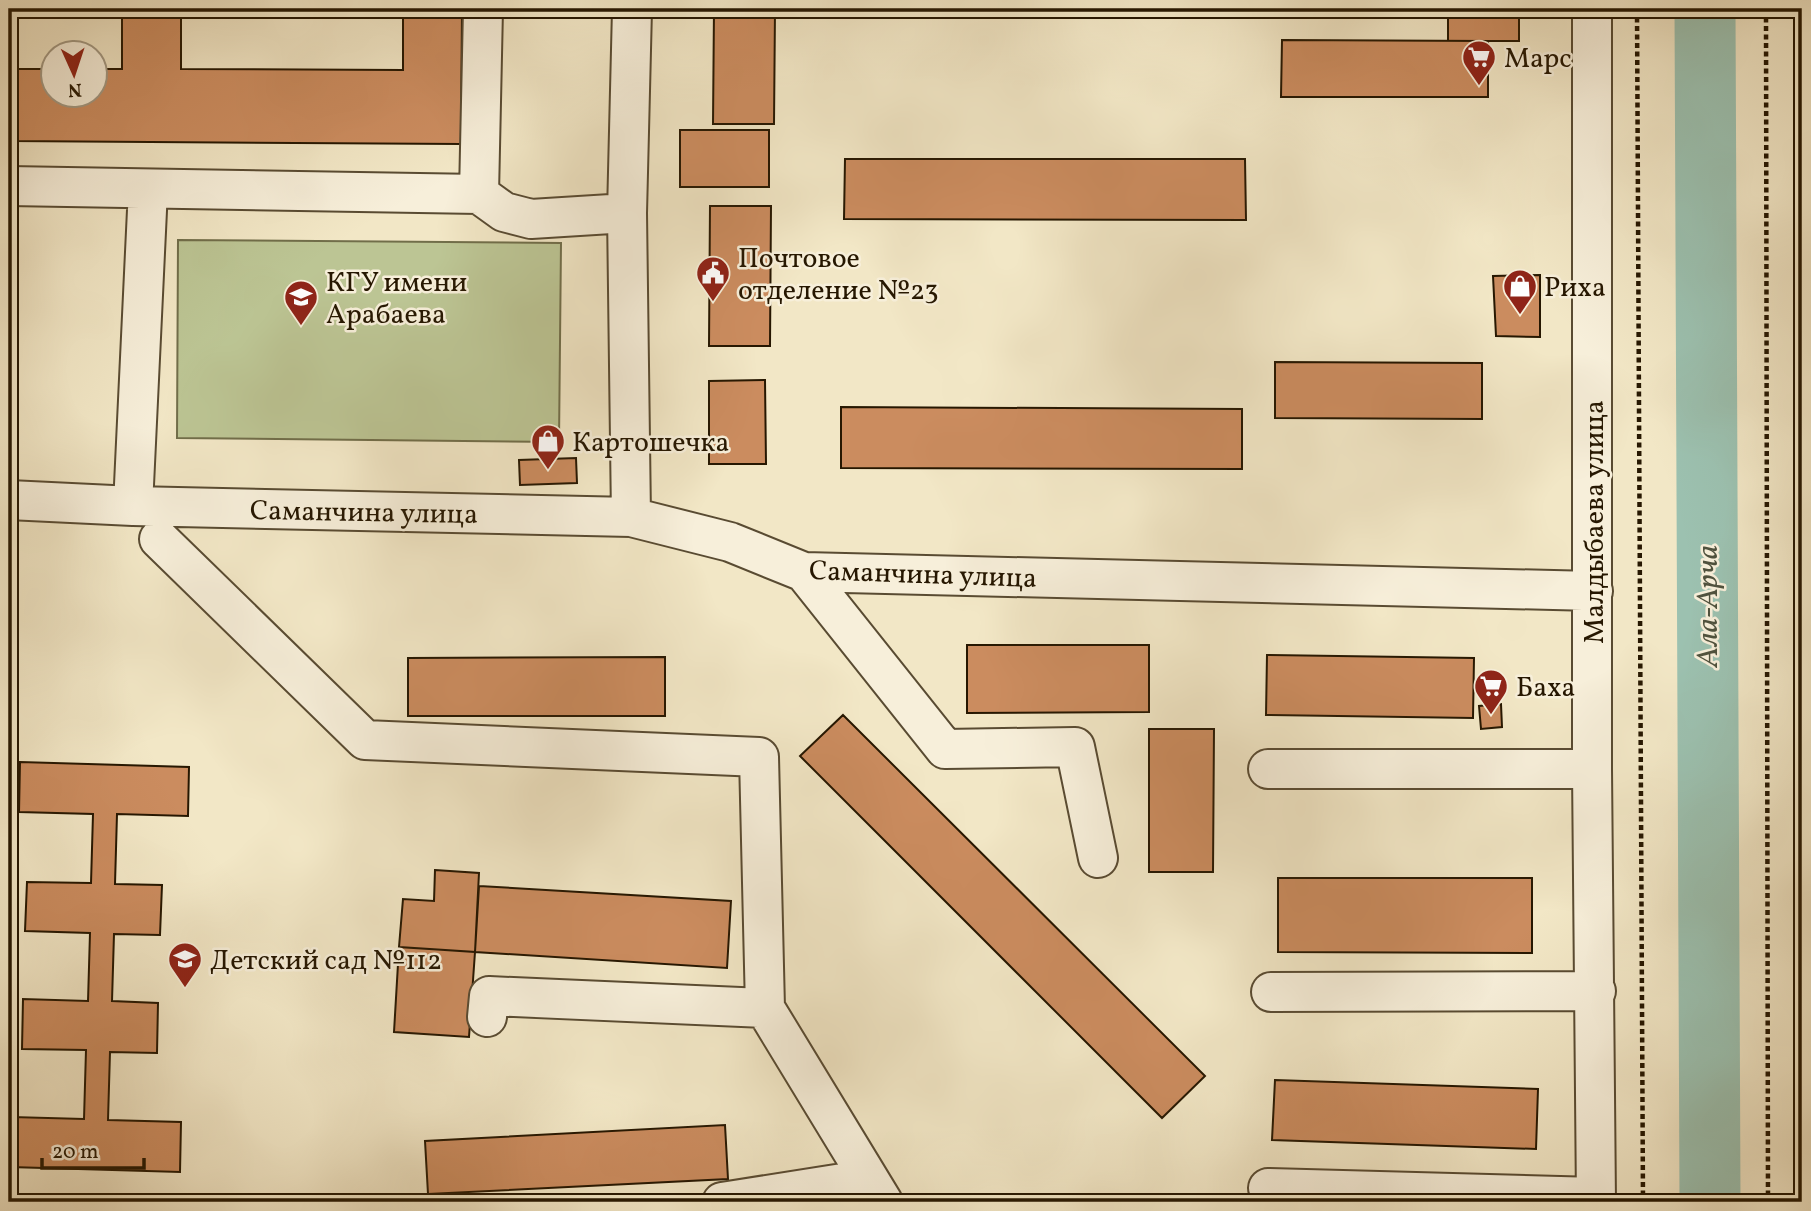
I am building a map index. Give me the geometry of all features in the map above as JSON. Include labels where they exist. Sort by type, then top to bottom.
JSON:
[{"type":"street","points":[[479,194],[483,9]]},
{"type":"street","points":[[631,517],[627,213],[632,9]]},
{"type":"street","name":"Малдыбаева улица","points":[[1592,9],[1592,769],[1596,1200]]},
{"type":"street","points":[[9,186],[479,194],[503,212],[531,219],[627,213]]},
{"type":"street","points":[[133,506],[148,189]]},
{"type":"street","name":"Саманчина улица","points":[[9,500],[133,506],[631,517],[730,542],[804,572],[1593,591]]},
{"type":"street","points":[[159,539],[365,740],[759,758],[765,1008],[876,1191],[722,1202]]},
{"type":"street","points":[[804,572],[945,750],[1075,747],[1098,858]]},
{"type":"street","points":[[1268,769],[1592,769]]},
{"type":"street","points":[[1271,992],[1595,991]]},
{"type":"street","points":[[487,1017],[489,996],[765,1008]]},
{"type":"street","points":[[1268,1188],[1596,1200]]},
{"type":"path","points":[[1637,9],[1643,1202]]},
{"type":"path","points":[[1766,9],[1768,1202]]},
{"type":"green space","points":[[178,240],[561,243],[559,442],[177,438]]},
{"type":"building","points":[[122,9],[181,9],[181,69],[403,70],[403,9],[462,9],[461,144],[9,141],[9,69],[38,69],[38,108],[108,108],[108,69],[122,69]]},
{"type":"building","points":[[714,9],[775,9],[774,124],[713,124]]},
{"type":"building","points":[[1448,9],[1519,9],[1519,41],[1448,41]]},
{"type":"building","points":[[1282,40],[1488,41],[1488,97],[1281,97]]},
{"type":"building","points":[[680,130],[769,130],[769,187],[680,187]]},
{"type":"building","points":[[845,159],[1245,159],[1246,220],[844,219]]},
{"type":"building","points":[[710,206],[771,206],[770,346],[709,346]]},
{"type":"building","points":[[1540,275],[1540,337],[1496,336],[1493,276]]},
{"type":"building","points":[[1275,362],[1482,363],[1482,419],[1275,418]]},
{"type":"building","points":[[765,380],[766,464],[709,464],[709,381]]},
{"type":"building","points":[[841,407],[1242,409],[1242,469],[841,468]]},
{"type":"building","name":"Картошечка","points":[[576,458],[577,483],[520,485],[519,460]]},
{"type":"building","points":[[967,645],[1149,645],[1149,712],[967,713]]},
{"type":"building","points":[[1267,655],[1474,658],[1473,718],[1266,715]]},
{"type":"building","points":[[665,657],[665,716],[408,716],[408,658]]},
{"type":"building","name":"Баха","points":[[1501,704],[1502,727],[1481,729],[1479,706]]},
{"type":"building","points":[[843,715],[1205,1076],[1162,1118],[800,756]]},
{"type":"building","points":[[1149,729],[1214,729],[1213,872],[1149,872]]},
{"type":"building","points":[[20,762],[189,767],[188,816],[117,814],[115,884],[162,885],[160,935],[114,934],[112,1001],[158,1003],[157,1053],[110,1052],[108,1120],[181,1122],[180,1172],[10,1167],[12,1117],[84,1119],[86,1050],[22,1049],[23,999],[88,1001],[90,933],[25,931],[27,882],[91,883],[93,814],[19,812]]},
{"type":"building","points":[[435,870],[479,873],[475,952],[399,947],[403,899],[434,901]]},
{"type":"building","points":[[1278,878],[1532,878],[1532,953],[1278,952]]},
{"type":"building","points":[[479,886],[731,901],[727,968],[475,952]]},
{"type":"building","points":[[399,947],[475,952],[469,1037],[394,1032]]},
{"type":"building","points":[[1275,1080],[1538,1089],[1536,1149],[1272,1140]]},
{"type":"building","points":[[725,1125],[728,1179],[428,1194],[425,1141]]},
{"type":"waterway","name":"Ала-Арча","points":[[1705,9],[1710,1202]]},
{"type":"place","name":"Марс","points":[[1479,87]]},
{"type":"place","name":"Почтовое отделение №23","points":[[713,303]]},
{"type":"place","name":"Риха","points":[[1520,316]]},
{"type":"place","name":"КГУ имени Арабаева","points":[[301,327]]},
{"type":"place","name":"Картошечка","points":[[548,471]]},
{"type":"place","name":"Баха","points":[[1491,716]]},
{"type":"place","name":"Детский сад №112","points":[[185,989]]}]
